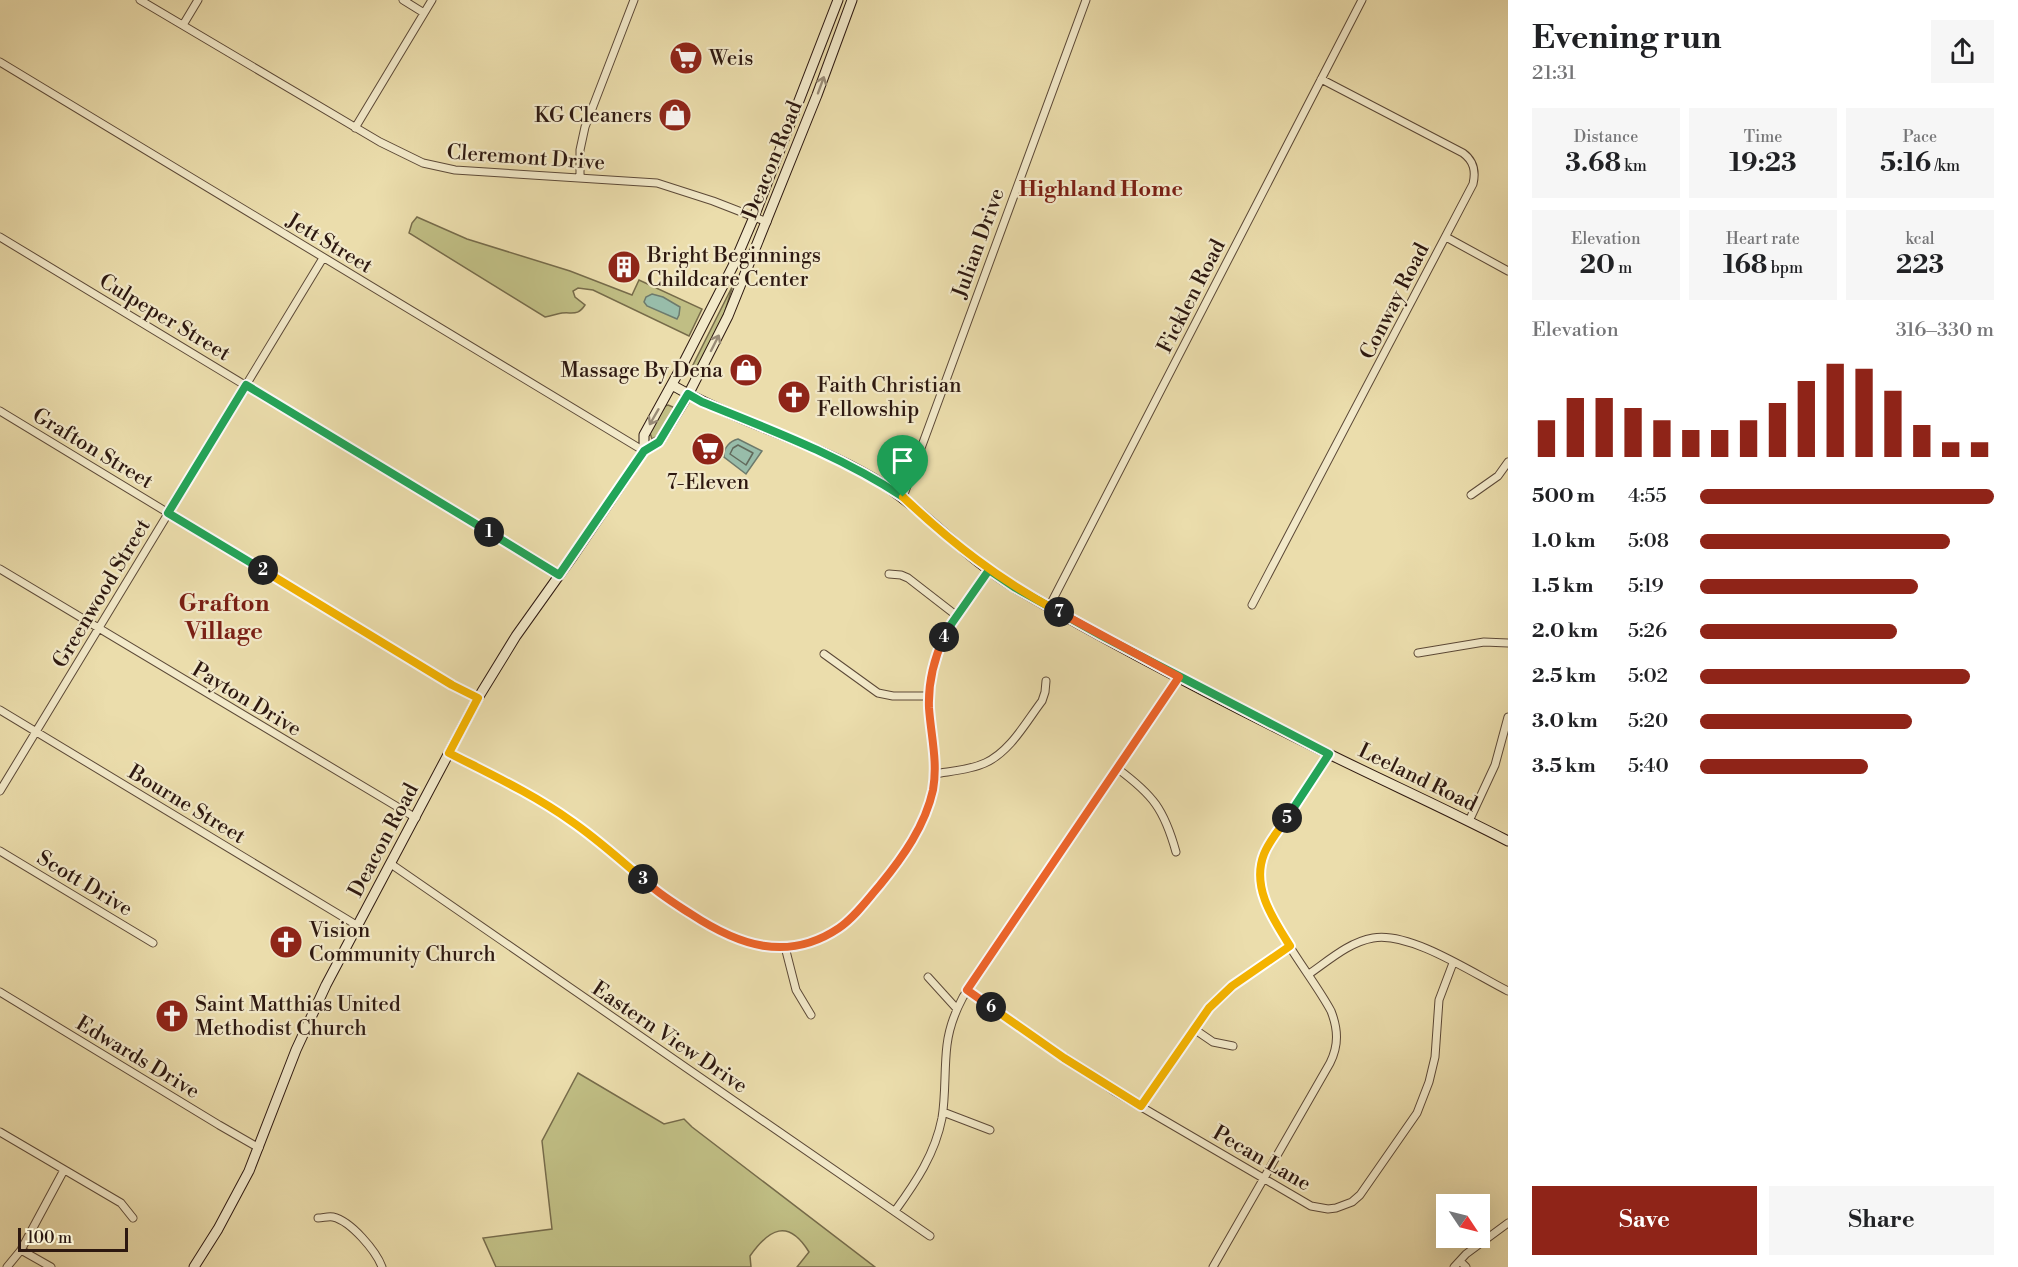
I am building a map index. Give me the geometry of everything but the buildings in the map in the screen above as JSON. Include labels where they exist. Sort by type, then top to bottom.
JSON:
[{"type":"main road","name":"Deacon Road","points":[[644,451],[644,435],[733,267],[838,0]]},
{"type":"main road","name":"Deacon Road","points":[[194,1267],[242,1187],[260,1148],[296,1050],[327,985],[478,698],[516,636],[644,451],[659,442],[688,394],[728,316],[767,222],[852,0]]},
{"type":"main road","points":[[672,385],[688,394]]},
{"type":"main road","name":"Leeland Road","points":[[688,394],[846,463],[903,497],[952,541],[989,570],[1049,607],[1329,754],[1508,841]]},
{"type":"street","name":"Cleremont Drive","points":[[140,0],[355,128],[409,157],[440,168],[657,183],[767,222]]},
{"type":"street","points":[[183,25],[198,0]]},
{"type":"street","points":[[403,0],[424,13]]},
{"type":"street","points":[[355,128],[432,0]]},
{"type":"street","points":[[580,178],[580,150],[585,127],[634,0]]},
{"type":"street","name":"Julian Drive","points":[[903,497],[1086,0]]},
{"type":"street","name":"Ficklen Road","points":[[1049,607],[1362,0]]},
{"type":"street","name":"Jett Street","points":[[0,62],[644,451]]},
{"type":"street","name":"Conway Road","points":[[1252,605],[1446,237],[1473,184],[1475,171],[1468,157],[1321,79]]},
{"type":"street","name":"Culpeper Street","points":[[0,237],[559,575]]},
{"type":"street","points":[[1446,237],[1508,271]]},
{"type":"street","name":"Greenwood Street","points":[[0,791],[323,258]]},
{"type":"street","name":"Grafton Street","points":[[0,411],[452,685],[478,698]]},
{"type":"street","points":[[1471,495],[1498,476],[1508,462]]},
{"type":"street","name":"Payton Drive","points":[[0,569],[416,818]]},
{"type":"street","points":[[449,753],[570,820],[666,898],[724,934],[753,945],[785,947],[815,940],[828,935],[856,914],[894,868],[919,828],[930,801],[934,774],[935,756],[929,696],[934,664],[939,649],[957,616],[989,570]]},
{"type":"street","points":[[889,574],[908,578],[957,616]]},
{"type":"street","points":[[1418,653],[1484,642],[1508,643]]},
{"type":"street","points":[[824,654],[878,693],[893,696],[929,696]]},
{"type":"street","points":[[895,1211],[927,1163],[938,1135],[943,1112],[947,1043],[957,1009],[967,990],[1179,677]]},
{"type":"street","points":[[934,774],[984,764],[1003,751],[1042,701],[1046,681]]},
{"type":"street","name":"Bourne Street","points":[[0,710],[358,926]]},
{"type":"street","points":[[1469,822],[1495,765],[1508,722]]},
{"type":"street","points":[[1213,1267],[1330,1063],[1336,1048],[1335,1020],[1266,904],[1261,881],[1261,863],[1268,846],[1329,754]]},
{"type":"street","points":[[1118,769],[1140,785],[1161,810],[1176,852]]},
{"type":"street","name":"Scott Drive","points":[[0,851],[153,943]]},
{"type":"street","name":"Eastern View Drive","points":[[391,864],[930,1236]]},
{"type":"street","points":[[1309,974],[1351,946],[1372,938],[1392,937],[1415,943],[1508,991]]},
{"type":"street","points":[[1141,1106],[1209,1008],[1232,986],[1290,946]]},
{"type":"street","points":[[785,947],[796,990],[811,1015]]},
{"type":"street","name":"Pecan Lane","points":[[967,990],[1064,1058],[1141,1106],[1264,1179],[1318,1208],[1328,1209],[1344,1206],[1360,1195],[1410,1124],[1424,1098],[1435,1057],[1439,1000],[1453,963]]},
{"type":"street","points":[[928,977],[957,1009]]},
{"type":"street","name":"Edwards Drive","points":[[0,992],[260,1148]]},
{"type":"street","points":[[1194,1029],[1213,1042],[1233,1046]]},
{"type":"street","points":[[943,1112],[990,1130]]},
{"type":"street","points":[[0,1132],[122,1203],[133,1218]]},
{"type":"street","points":[[7,1267],[21,1250],[64,1170]]},
{"type":"street","points":[[318,1218],[333,1217],[347,1225],[371,1248],[382,1267]]},
{"type":"street","points":[[1454,1267],[1466,1254],[1508,1223]]},
{"type":"street","points":[[21,1250],[51,1267]]},
{"type":"street","points":[[1460,1261],[1466,1267]]},
{"type":"shaded area","points":[[417,217],[467,239],[570,271],[632,295],[639,280],[702,309],[689,336],[593,290],[578,288],[573,291],[575,297],[585,305],[580,311],[545,317],[409,233]]},
{"type":"shaded area","points":[[733,285],[722,321],[693,372],[691,369]]},
{"type":"shaded area","points":[[665,406],[673,407],[674,411],[658,436],[652,439],[650,433]]},
{"type":"shaded area","points":[[578,1073],[664,1124],[684,1119],[875,1267],[797,1267],[809,1252],[794,1234],[779,1231],[764,1239],[750,1256],[751,1267],[496,1267],[483,1238],[552,1229],[542,1141]]},
{"type":"water","points":[[652,294],[663,297],[680,307],[677,319],[647,306],[644,302],[646,297]]},
{"type":"water","points":[[738,439],[762,451],[746,474],[724,457],[728,445]]},
{"type":"place","name":"Weis","points":[[686,58]]},
{"type":"place","name":"KG Cleaners","points":[[675,115]]},
{"type":"place","name":"Bright Beginnings Childcare Center","points":[[624,267]]},
{"type":"place","name":"Massage By Dena","points":[[746,370]]},
{"type":"place","name":"Faith Christian Fellowship","points":[[794,397]]},
{"type":"place","name":"7-Eleven","points":[[708,449]]},
{"type":"place","name":"Vision Community Church","points":[[286,942]]},
{"type":"place","name":"Saint Matthias United Methodist Church","points":[[172,1016]]},
{"type":"district","name":"Highland Home","points":[[1101,188]]},
{"type":"district","name":"Grafton Village","points":[[224,617]]},
{"type":"route","points":[[903,497],[846,463],[688,394],[659,442],[644,451],[559,575],[246,385],[168,513],[452,685],[478,698],[449,753],[548,806],[600,843],[666,898],[724,934],[753,945],[785,947],[800,945],[828,935],[856,914],[907,849],[926,814],[933,787],[935,756],[929,696],[934,664],[945,634],[989,570],[1014,587],[1102,636],[1329,754],[1268,846],[1261,863],[1262,892],[1266,904],[1290,946],[1232,986],[1209,1008],[1141,1106],[1064,1058],[967,990],[1179,677],[1102,636],[1049,607],[1014,587],[971,557],[903,497]]}]
